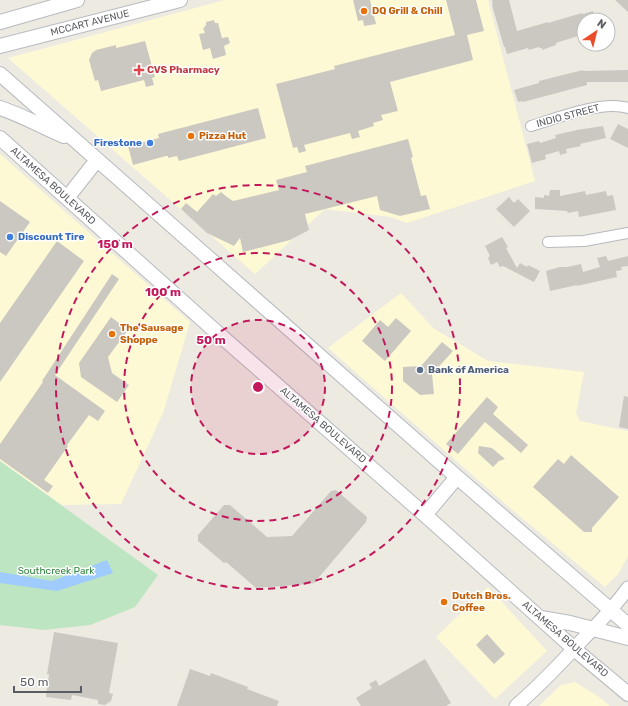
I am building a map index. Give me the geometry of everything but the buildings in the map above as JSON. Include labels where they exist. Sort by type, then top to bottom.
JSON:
[{"type":"main road","points":[[0,22],[77,0]]},
{"type":"main road","name":"MCCART AVENUE","points":[[0,46],[152,4],[180,0]]},
{"type":"main road","points":[[0,74],[457,477],[628,625]]},
{"type":"main road","points":[[0,108],[75,140]]},
{"type":"main road","name":"ALTAMESA BOULEVARD","points":[[0,138],[213,329],[628,694]]},
{"type":"main road","points":[[67,198],[97,160]]},
{"type":"main road","points":[[425,515],[457,477]]},
{"type":"main road","points":[[541,618],[570,623],[628,638]]},
{"type":"street","name":"INDIO STREET","points":[[531,126],[588,109],[609,106],[623,106],[628,108]]},
{"type":"street","points":[[548,242],[584,241],[628,233]]},
{"type":"street","points":[[516,706],[538,686],[592,629],[628,588]]},
{"type":"shaded area","points":[[225,0],[488,0],[535,181],[407,223],[391,217],[325,209],[255,274],[8,58]]},
{"type":"shaded area","points":[[0,154],[190,322],[163,413],[121,504],[62,505],[0,461]]},
{"type":"shaded area","points":[[401,293],[433,328],[488,361],[584,372],[576,413],[580,421],[628,431],[628,556],[618,574],[605,587],[510,508],[328,348]]},
{"type":"shaded area","points":[[488,587],[547,651],[495,699],[436,637]]},
{"type":"shaded area","points":[[575,682],[599,697],[610,706],[539,706],[561,685]]},
{"type":"green space","name":"Southcreek Park","points":[[0,461],[158,575],[135,607],[90,625],[44,630],[0,625]]},
{"type":"water","points":[[107,560],[113,573],[57,591],[0,583],[0,572],[52,581]]},
{"type":"place","name":"DQ Grill & Chill","points":[[364,11]]},
{"type":"place","name":"CVS Pharmacy","points":[[139,70]]},
{"type":"place","name":"Pizza Hut","points":[[191,136]]},
{"type":"place","name":"Firestone","points":[[150,143]]},
{"type":"place","name":"Discount Tire","points":[[10,237]]},
{"type":"place","name":"The Sausage Shoppe","points":[[112,334]]},
{"type":"place","name":"Bank of America","points":[[420,370]]},
{"type":"place","name":"Dutch Bros. Coffee","points":[[444,602]]}]
